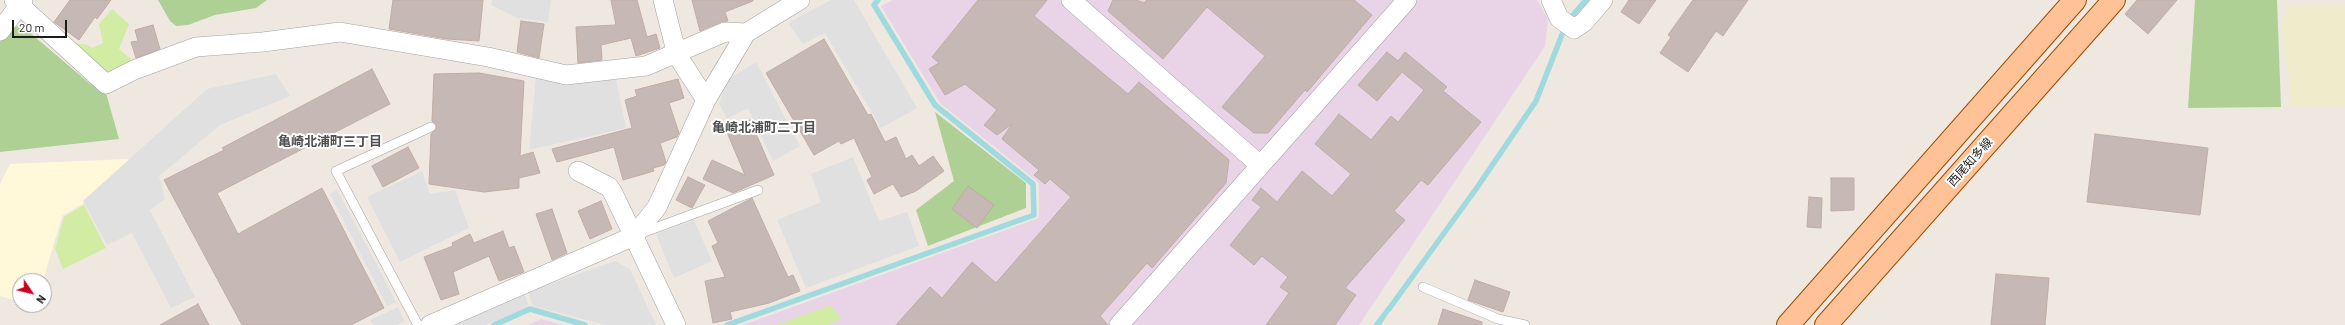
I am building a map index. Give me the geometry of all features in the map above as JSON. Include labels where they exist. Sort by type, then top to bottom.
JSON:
[{"type":"main road","points":[[1788,325],[2075,0]]},
{"type":"main road","name":"西尾知多線","points":[[1826,325],[2114,0]]},
{"type":"street","points":[[663,0],[677,55],[706,100]]},
{"type":"street","points":[[430,325],[634,236],[657,207],[706,100],[746,33],[798,0]]},
{"type":"street","points":[[1071,0],[1260,165]]},
{"type":"street","points":[[1119,325],[1407,0]]},
{"type":"street","points":[[1551,0],[1559,18],[1574,29],[1584,22],[1603,0]]},
{"type":"street","points":[[0,31],[18,2],[106,84],[134,70],[196,47],[263,42],[340,32],[488,57],[566,75],[646,66],[677,55],[725,32],[746,33]]},
{"type":"street","points":[[578,171],[609,187],[676,325]]},
{"type":"lane","points":[[418,325],[336,171],[431,127]]},
{"type":"lane","points":[[634,236],[758,190]]},
{"type":"lane","points":[[1423,287],[1498,319],[1525,325]]},
{"type":"shaded area","points":[[492,0],[551,0],[548,22],[518,18],[491,5]]},
{"type":"shaded area","points":[[831,0],[854,0],[917,108],[881,128],[825,33],[803,44],[788,23]]},
{"type":"shaded area","points":[[893,0],[1537,0],[1548,19],[1545,46],[1359,325],[743,325],[1039,218],[1039,183],[940,103],[881,6]]},
{"type":"shaded area","points":[[2289,6],[2345,6],[2345,106],[2290,106],[2290,85],[2281,28]]},
{"type":"shaded area","points":[[756,62],[800,146],[773,161],[748,108],[727,119],[719,103],[729,79]]},
{"type":"shaded area","points":[[276,74],[290,96],[220,125],[159,176],[165,199],[150,210],[195,297],[171,308],[132,233],[107,245],[83,201],[207,89]]},
{"type":"shaded area","points":[[615,75],[626,128],[529,150],[536,76]]},
{"type":"shaded area","points":[[853,157],[879,221],[907,212],[919,246],[806,288],[777,220],[821,202],[811,174]]},
{"type":"shaded area","points":[[128,159],[135,172],[62,216],[45,273],[12,273],[12,300],[0,296],[0,184],[10,164]]},
{"type":"shaded area","points":[[422,171],[430,194],[455,190],[469,228],[400,262],[367,197]]},
{"type":"shaded area","points":[[337,190],[396,302],[387,306],[330,194]]},
{"type":"shaded area","points":[[694,220],[712,261],[674,278],[656,234]]},
{"type":"shaded area","points":[[615,261],[630,269],[656,325],[606,325],[533,306],[528,292]]},
{"type":"shaded area","points":[[525,295],[529,307],[486,325],[453,325]]},
{"type":"shaded area","points":[[398,307],[405,321],[397,325],[373,325],[370,320]]},
{"type":"shaded area","points":[[541,319],[563,325],[528,325]]},
{"type":"green space","points":[[158,0],[267,0],[256,8],[215,15],[188,25],[176,26],[170,21]]},
{"type":"green space","points":[[2195,0],[2277,0],[2281,107],[2188,108]]},
{"type":"green space","points":[[112,9],[129,24],[119,49],[133,61],[109,79],[73,43],[87,45],[92,48],[103,43],[99,24]]},
{"type":"green space","points":[[21,25],[89,83],[106,93],[119,139],[0,152],[0,40],[8,29]]},
{"type":"green space","points":[[935,112],[1026,183],[1026,208],[928,246],[916,210],[954,181]]},
{"type":"green space","points":[[84,205],[106,248],[63,269],[55,249],[64,217]]},
{"type":"green space","points":[[831,305],[841,319],[827,325],[776,325]]},
{"type":"water","points":[[1391,302],[1395,303],[1381,325],[1373,325]]},
{"type":"building","points":[[70,0],[111,0],[97,19],[95,17],[79,40],[54,22]]},
{"type":"building","points":[[393,0],[483,0],[479,41],[447,39],[389,29]]},
{"type":"building","points":[[611,0],[637,0],[647,37],[656,34],[660,48],[636,56],[631,38],[601,45],[602,60],[578,63],[576,27],[616,25]]},
{"type":"building","points":[[692,0],[753,1],[725,12],[728,21],[721,22],[700,31]]},
{"type":"building","points":[[978,0],[1047,0],[1034,16],[1128,94],[1139,82],[1229,160],[1226,183],[1152,268],[1147,263],[1100,316],[1108,325],[896,325],[930,287],[942,298],[972,262],[996,283],[1071,197],[1050,179],[1045,184],[1034,175],[1039,170],[1002,139],[1012,124],[997,135],[984,125],[997,110],[965,84],[945,95],[929,69],[939,63],[932,57]]},
{"type":"building","points":[[1113,0],[1136,0],[1144,3],[1147,0],[1354,0],[1372,15],[1307,92],[1305,90],[1268,133],[1254,133],[1222,107],[1265,56],[1207,7],[1163,59],[1108,11]]},
{"type":"building","points":[[1629,0],[1656,0],[1639,24],[1621,12]]},
{"type":"building","points":[[1693,0],[1748,0],[1723,36],[1716,31],[1688,72],[1660,53],[1671,37],[1668,35]]},
{"type":"building","points":[[2137,0],[2177,0],[2148,34],[2125,14]]},
{"type":"building","points":[[521,21],[544,24],[539,58],[517,52]]},
{"type":"building","points":[[153,25],[160,49],[136,58],[131,42],[138,41],[135,30]]},
{"type":"building","points":[[824,39],[868,115],[871,114],[885,142],[896,137],[906,159],[912,155],[919,166],[933,156],[944,171],[916,191],[901,197],[893,184],[874,194],[867,180],[872,177],[854,138],[841,144],[839,141],[814,155],[766,73]]},
{"type":"building","points":[[1387,52],[1398,61],[1405,52],[1447,87],[1443,91],[1481,122],[1428,185],[1421,180],[1394,211],[1405,220],[1345,288],[1356,295],[1335,325],[1266,325],[1289,293],[1280,287],[1288,277],[1262,256],[1254,265],[1230,245],[1261,207],[1252,200],[1261,188],[1277,202],[1302,171],[1332,196],[1351,174],[1315,144],[1339,114],[1371,140],[1391,116],[1398,122],[1424,90],[1402,72],[1377,101],[1358,85]]},
{"type":"building","points":[[372,69],[390,104],[217,193],[238,234],[322,188],[384,308],[351,325],[242,325],[164,180],[224,150],[222,148]]},
{"type":"building","points":[[479,73],[524,81],[520,156],[533,152],[540,173],[519,178],[519,188],[484,192],[429,184],[431,134],[437,127],[432,121],[434,74]]},
{"type":"building","points":[[678,79],[684,98],[669,103],[679,133],[677,137],[660,143],[666,162],[664,165],[653,168],[654,171],[623,180],[614,147],[557,162],[552,149],[632,128],[625,100],[637,96],[635,90]]},
{"type":"building","points":[[750,120],[774,175],[733,193],[703,179],[712,160],[745,175],[726,130]]},
{"type":"building","points":[[2095,134],[2208,148],[2200,215],[2087,202]]},
{"type":"building","points":[[408,147],[419,168],[383,187],[372,166]]},
{"type":"building","points":[[688,177],[705,185],[692,208],[676,200]]},
{"type":"building","points":[[1831,178],[1854,178],[1854,210],[1831,211]]},
{"type":"building","points":[[968,186],[994,205],[977,228],[952,209]]},
{"type":"building","points":[[1809,197],[1822,198],[1821,228],[1807,227]]},
{"type":"building","points":[[752,198],[788,277],[793,275],[800,291],[769,303],[730,312],[732,319],[713,323],[705,281],[725,277],[712,246],[718,243],[708,221]]},
{"type":"building","points":[[601,201],[612,229],[590,239],[578,211]]},
{"type":"building","points":[[552,209],[567,253],[552,260],[536,214]]},
{"type":"building","points":[[503,231],[509,248],[514,246],[524,272],[499,281],[489,256],[453,272],[459,294],[441,300],[424,257],[453,246],[452,243],[470,234],[474,243]]},
{"type":"building","points":[[1996,274],[2049,278],[2045,325],[1991,325]]},
{"type":"building","points":[[1475,280],[1510,292],[1503,312],[1468,300]]},
{"type":"building","points":[[198,304],[209,325],[160,325]]},
{"type":"building","points":[[1443,309],[1482,322],[1482,325],[1438,325]]},
{"type":"waterway","points":[[727,325],[1034,215],[1033,184],[935,105],[874,5],[878,0]]},
{"type":"waterway","points":[[1389,309],[1476,189],[1536,101],[1567,22],[1586,0]]},
{"type":"waterway","points":[[494,325],[530,309],[585,325]]},
{"type":"district","name":"亀崎北浦町二丁目","points":[[764,128]]},
{"type":"district","name":"亀崎北浦町三丁目","points":[[330,142]]}]
